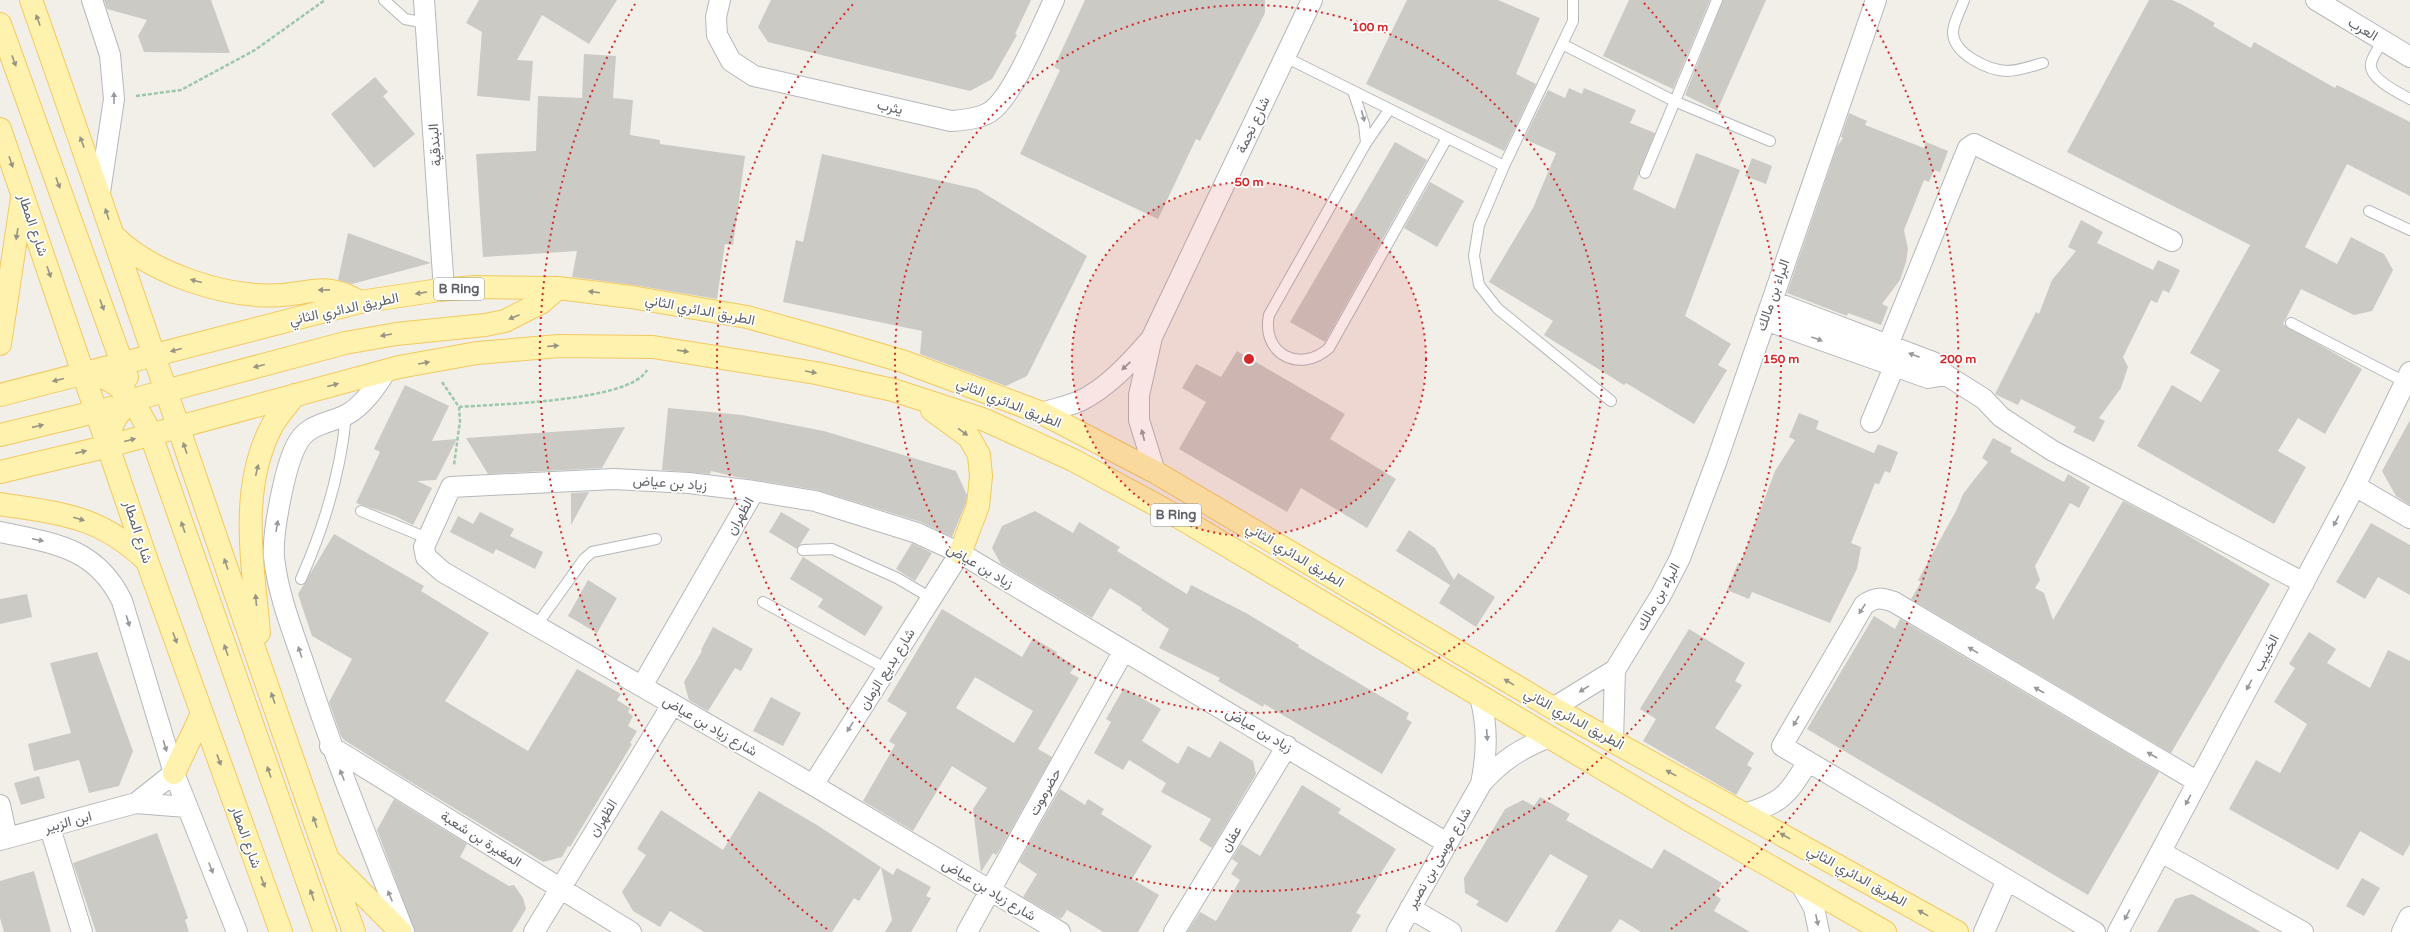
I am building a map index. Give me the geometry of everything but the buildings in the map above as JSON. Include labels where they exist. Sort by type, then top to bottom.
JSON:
[{"type":"main road","points":[[31,0],[100,192],[178,426],[354,932]]},
{"type":"main road","points":[[0,24],[123,364],[133,398],[151,435],[324,932]]},
{"type":"main road","name":"شارع المطار","points":[[0,129],[147,561],[281,932]]},
{"type":"main road","points":[[0,344],[23,195]]},
{"type":"main road","points":[[114,236],[128,249],[158,267],[184,278],[225,289],[258,295],[282,295],[329,289],[346,294],[360,302]]},
{"type":"main road","name":"الطريق الدائري الثاني","points":[[0,395],[360,302],[444,290],[501,287],[558,288],[631,297],[747,317],[902,361],[1042,413],[1155,472],[1554,708],[1957,932]]},
{"type":"main road","points":[[0,435],[97,412],[133,398],[345,343],[396,334],[485,326],[505,321],[542,302],[558,288]]},
{"type":"main road","name":"الطريق الدائري الثاني","points":[[0,472],[109,446],[178,426],[386,371],[477,353],[559,346],[653,346],[816,372],[893,390],[985,420],[1073,460],[1182,519],[1689,820],[1886,932]]},
{"type":"main road","points":[[109,446],[109,431],[114,420],[152,377],[155,356]]},
{"type":"main road","points":[[83,374],[107,378],[133,398],[154,420],[167,426],[178,426]]},
{"type":"main road","points":[[893,390],[936,412],[969,437],[979,455],[981,476],[978,506],[960,552]]},
{"type":"main road","points":[[262,666],[250,539],[254,484],[267,436],[295,395]]},
{"type":"main road","points":[[0,504],[75,518],[99,526],[123,540],[147,561]]},
{"type":"main road","points":[[174,773],[202,714]]},
{"type":"main road","points":[[327,858],[401,932]]},
{"type":"street","points":[[92,0],[110,54],[114,99],[100,192]]},
{"type":"street","name":"البندقية","points":[[424,0],[444,290]]},
{"type":"street","name":"يثرب","points":[[720,0],[716,17],[717,35],[731,61],[754,76],[951,121],[971,119],[990,112],[1002,99],[1013,82],[1054,0]]},
{"type":"street","name":"شارع نجمة","points":[[1155,472],[1139,420],[1139,395],[1152,337],[1312,0]]},
{"type":"street","name":"البراء بن مالك","points":[[1554,708],[1615,670],[1661,595],[1680,558],[1718,460],[1876,0]]},
{"type":"street","name":"العرب","points":[[2316,0],[2410,57]]},
{"type":"street","points":[[1888,345],[1968,148],[1974,144],[2172,241]]},
{"type":"street","points":[[1769,310],[1888,345],[1932,362],[1946,375],[1984,399],[2002,417],[2053,451],[2304,583]]},
{"type":"street","points":[[1769,310],[1894,366],[1928,378],[1946,375]]},
{"type":"street","name":"شارع نجمة","points":[[1042,413],[1080,400],[1101,387],[1135,357],[1152,337]]},
{"type":"street","points":[[1871,422],[1894,366]]},
{"type":"street","points":[[386,371],[367,397],[346,415],[316,425],[305,433],[296,444],[286,479],[274,556],[285,607],[330,746],[404,932]]},
{"type":"street","name":"الخبيب","points":[[2118,932],[2304,583],[2408,377]]},
{"type":"street","name":"زياد بن عياض","points":[[451,487],[614,480],[689,483],[754,491],[816,501],[917,533],[960,552],[1123,652],[1287,746],[1447,843]]},
{"type":"street","points":[[2354,486],[2410,518]]},
{"type":"street","name":"شارع زياد بن عياض","points":[[451,487],[424,547],[426,557],[443,572],[642,686],[672,705],[814,784],[1060,932]]},
{"type":"street","name":"الظهران","points":[[642,686],[754,491]]},
{"type":"street","points":[[0,532],[51,543],[75,551],[87,558],[108,576],[122,601],[174,773],[186,807],[237,932]]},
{"type":"street","name":"شارع بديع الزمان","points":[[814,784],[960,552]]},
{"type":"street","points":[[2095,932],[1782,746],[1864,604],[1872,599],[1880,597],[1894,602],[2198,782]]},
{"type":"street","name":"حضرموت","points":[[968,932],[1123,652]]},
{"type":"street","name":"البراء بن مالك","points":[[1613,741],[1615,670]]},
{"type":"street","name":"شارع موسى بن نصير","points":[[1480,697],[1486,719],[1487,742],[1481,784]]},
{"type":"street","name":"الظهران","points":[[534,932],[672,705]]},
{"type":"street","name":"شارع موسى بن نصير","points":[[1397,932],[1481,784],[1496,767],[1510,756],[1529,745],[1550,737]]},
{"type":"street","name":"المغيرة بن شعبة","points":[[330,746],[631,932]]},
{"type":"street","name":"عفان","points":[[1174,932],[1287,746]]},
{"type":"street","points":[[1744,814],[1763,809],[1780,801],[1790,792],[1808,762]]},
{"type":"street","name":"ابن الزبير","points":[[136,803],[174,773]]},
{"type":"street","name":"ابن الزبير","points":[[3,839],[50,828],[136,803],[186,807]]},
{"type":"street","points":[[0,805],[3,839]]},
{"type":"street","points":[[50,828],[82,932]]},
{"type":"street","points":[[2161,852],[2303,932]]},
{"type":"street","points":[[1984,932],[2007,880]]},
{"type":"street","points":[[1800,883],[1814,908],[1819,932]]},
{"type":"street","points":[[1410,908],[1451,932]]},
{"type":"street","points":[[2403,932],[2410,918]]},
{"type":"lane","points":[[384,0],[405,20],[425,23]]},
{"type":"lane","points":[[1573,0],[1573,21],[1504,166],[1479,225],[1474,256],[1479,285],[1498,309],[1611,401]]},
{"type":"lane","points":[[1645,173],[1716,0]]},
{"type":"lane","points":[[1964,0],[1953,31],[1956,46],[1971,58],[1994,68],[2008,71],[2043,63]]},
{"type":"lane","points":[[2383,41],[2370,65],[2373,74],[2388,87],[2410,99]]},
{"type":"lane","points":[[1562,44],[1674,101],[1770,141]]},
{"type":"lane","points":[[1285,57],[1504,166]]},
{"type":"lane","points":[[1353,91],[1363,117],[1366,142]]},
{"type":"lane","points":[[1389,110],[1366,142],[1270,315],[1267,325],[1269,337],[1276,349],[1295,360],[1313,359],[1330,348],[1447,138]]},
{"type":"lane","points":[[2369,211],[2410,230]]},
{"type":"lane","points":[[2291,322],[2408,377]]},
{"type":"lane","points":[[301,580],[318,539],[330,501],[344,439],[346,415]]},
{"type":"lane","points":[[361,511],[427,538]]},
{"type":"lane","points":[[536,626],[584,559],[592,552],[656,539]]},
{"type":"lane","points":[[803,550],[832,549],[897,578],[931,598]]},
{"type":"lane","points":[[763,602],[887,669]]},
{"type":"path","points":[[114,99],[181,90],[255,50],[325,0]]},
{"type":"path","points":[[459,407],[591,396],[629,384],[645,374],[651,364],[653,346]]},
{"type":"path","points":[[428,362],[459,407],[460,421],[451,487]]}]
